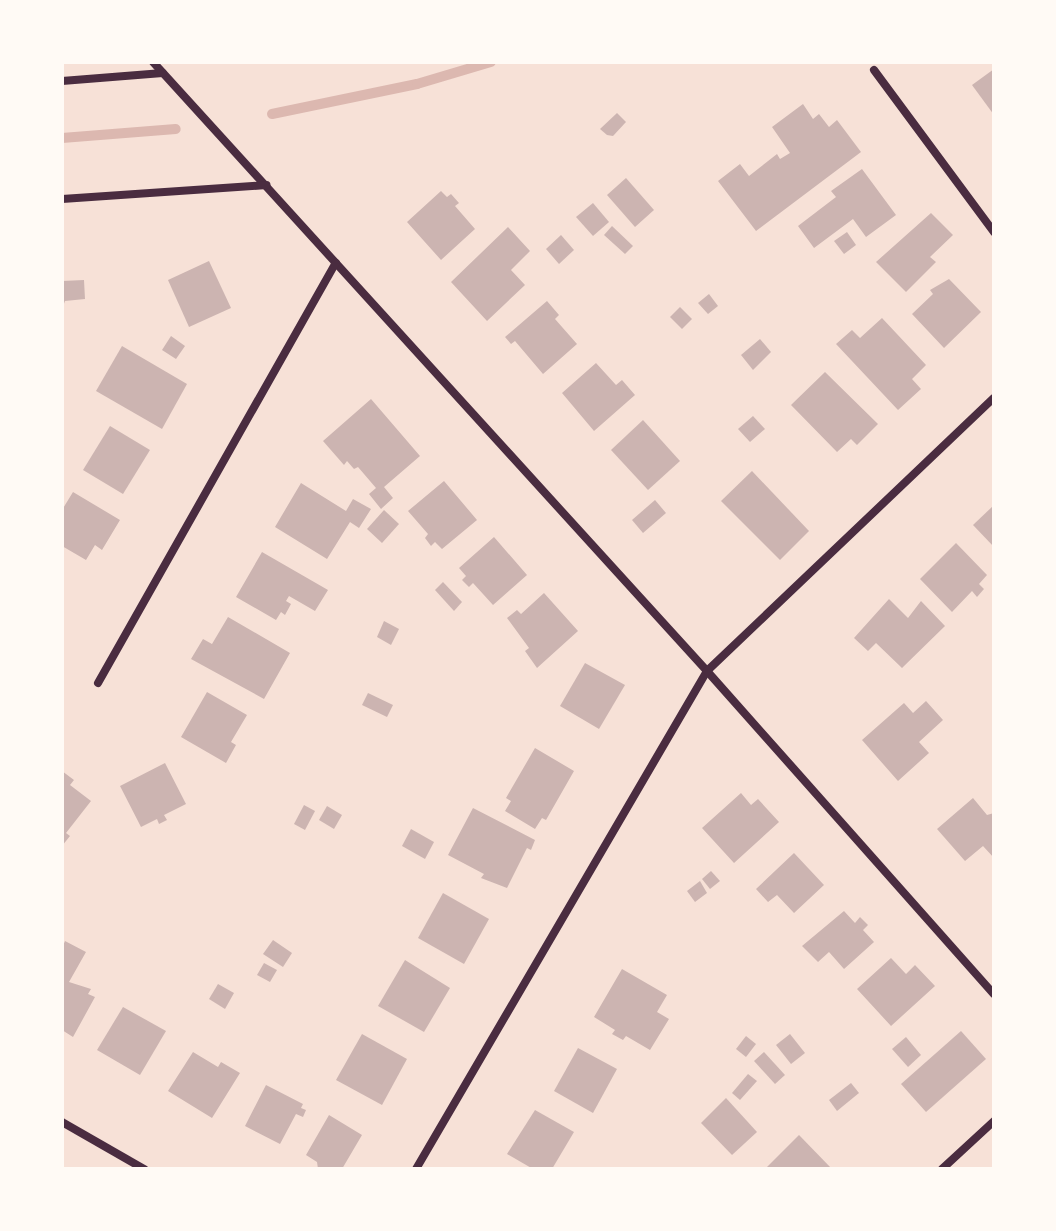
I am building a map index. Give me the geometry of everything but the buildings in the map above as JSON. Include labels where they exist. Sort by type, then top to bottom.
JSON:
[{"type":"street","points":[[153,62],[707,671],[994,994]]},
{"type":"street","points":[[874,70],[994,232]]},
{"type":"street","points":[[62,81],[163,73]]},
{"type":"street","points":[[62,199],[267,185]]},
{"type":"street","points":[[98,683],[336,263]]},
{"type":"street","points":[[416,1169],[707,671],[994,398]]},
{"type":"street","points":[[942,1169],[994,1121]]},
{"type":"street","points":[[62,1122],[144,1169]]},
{"type":"waterway","points":[[272,114],[417,84],[491,62]]},
{"type":"waterway","points":[[62,138],[176,129]]}]
